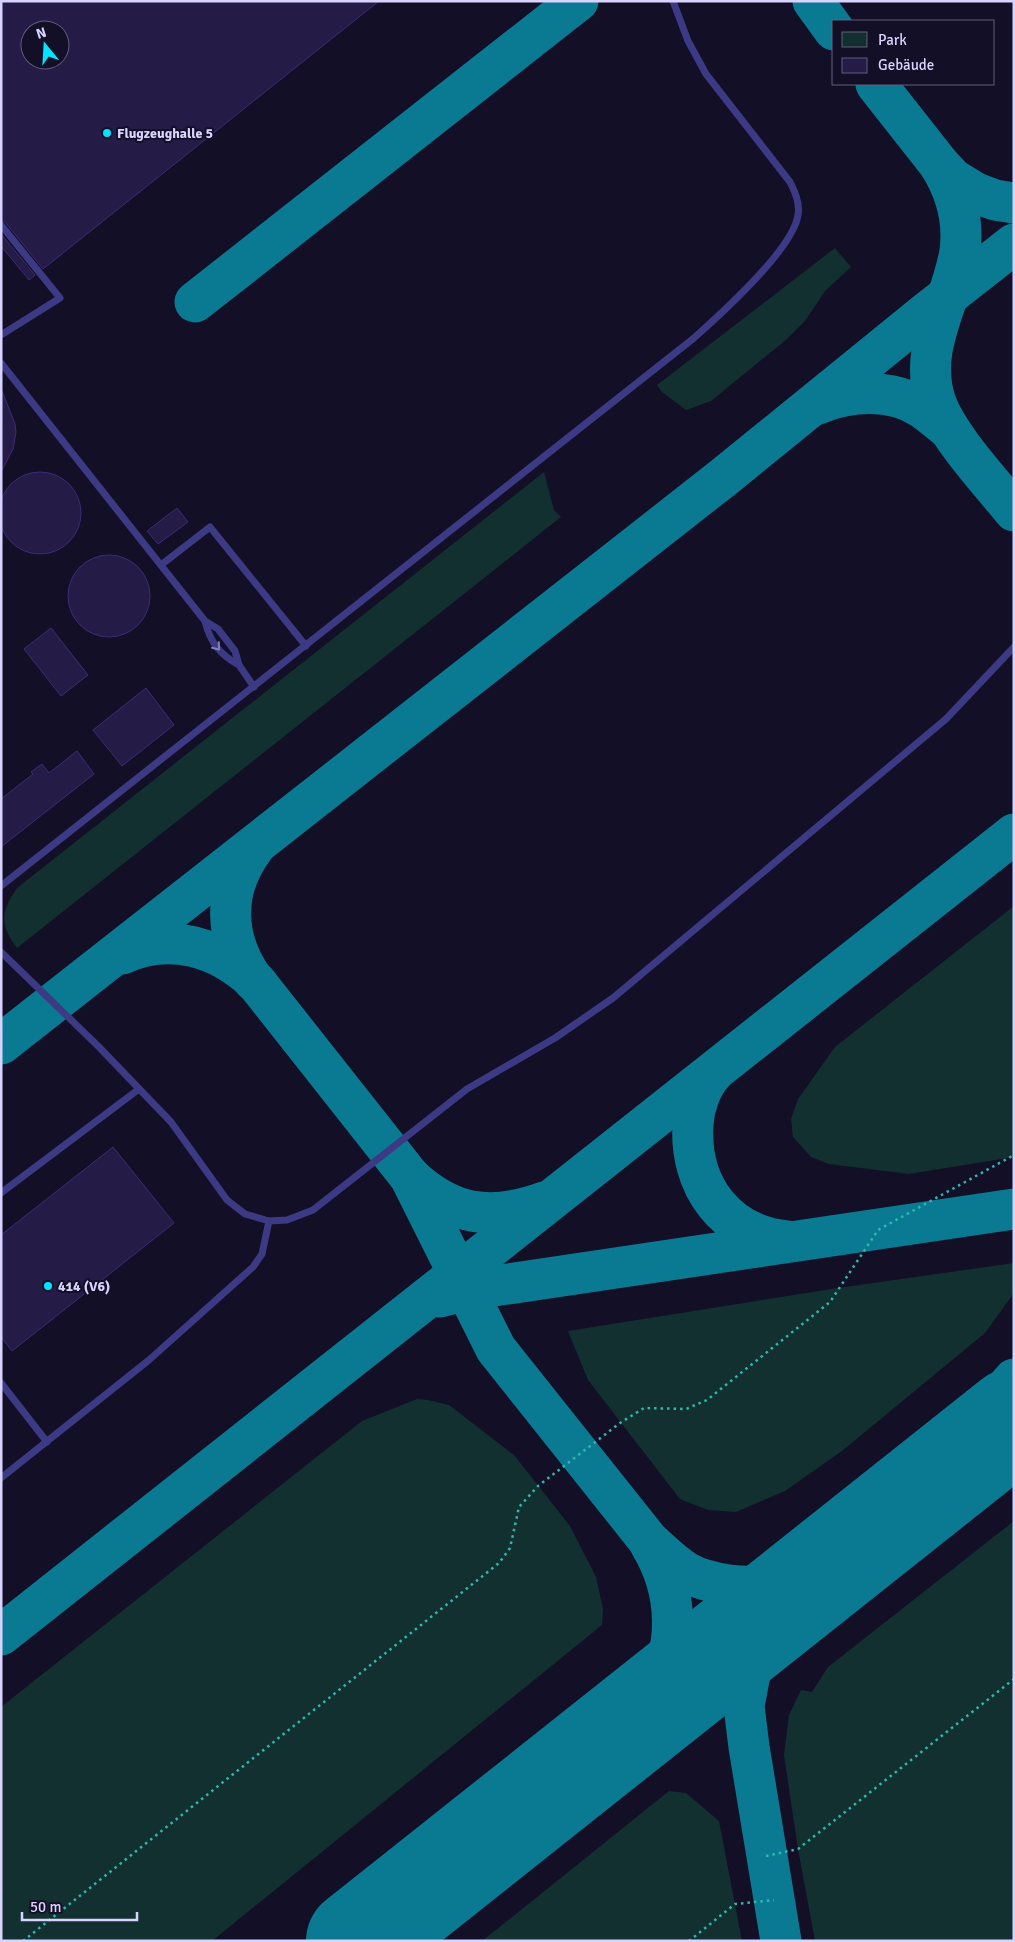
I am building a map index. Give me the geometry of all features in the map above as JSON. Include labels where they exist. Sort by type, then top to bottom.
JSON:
[{"type":"lane","points":[[1,886],[694,338],[719,316],[784,246],[795,228],[799,213],[798,199],[790,182],[706,74],[688,41],[673,1]]},
{"type":"lane","points":[[1,225],[60,298],[1,335]]},
{"type":"lane","points":[[1,363],[205,622],[209,637],[226,658],[239,665]]},
{"type":"lane","points":[[161,565],[210,527],[306,646]]},
{"type":"lane","points":[[205,622],[218,629],[235,651],[239,665],[254,686]]},
{"type":"lane","points":[[1,952],[139,1089],[184,1138],[226,1200],[245,1214],[269,1221],[287,1220],[313,1210],[467,1089],[554,1038],[613,998],[946,719],[1014,647]]},
{"type":"lane","points":[[1,1193],[139,1089]]},
{"type":"lane","points":[[1,1478],[149,1360],[253,1266],[262,1254],[269,1221]]},
{"type":"lane","points":[[1,1384],[47,1442]]},
{"type":"path","points":[[23,1941],[500,1563],[510,1548],[519,1507],[538,1486],[620,1423],[644,1408],[686,1409],[707,1400],[830,1302],[878,1230],[1014,1155]]},
{"type":"path","points":[[766,1856],[798,1849],[1014,1679]]},
{"type":"path","points":[[689,1941],[735,1904],[774,1900]]},
{"type":"green space","points":[[835,248],[851,267],[825,291],[805,321],[787,339],[711,401],[686,410],[662,392],[657,385]]},
{"type":"green space","points":[[544,472],[554,510],[561,517],[17,948],[7,932],[4,918],[7,904],[17,888]]},
{"type":"green space","points":[[1014,906],[1014,1157],[909,1174],[829,1164],[811,1157],[793,1137],[791,1119],[798,1099],[835,1047]]},
{"type":"green space","points":[[1014,1263],[1014,1293],[985,1333],[842,1451],[785,1491],[736,1512],[708,1510],[680,1499],[588,1380],[568,1331],[838,1288]]},
{"type":"green space","points":[[417,1399],[449,1405],[514,1455],[570,1526],[596,1577],[603,1609],[602,1625],[212,1941],[1,1941],[1,1707],[362,1421]]},
{"type":"green space","points":[[1014,1521],[1014,1941],[815,1941],[798,1849],[784,1755],[789,1715],[801,1690],[812,1692],[828,1667]]},
{"type":"green space","points":[[669,1791],[686,1793],[719,1821],[742,1941],[482,1941]]},
{"type":"building","name":"Flugzeughalle 5","points":[[1,1],[379,1],[43,269],[5,222],[1,220]]},
{"type":"building","points":[[1,234],[35,275],[29,280],[1,246]]},
{"type":"building","points":[[2,391],[15,424],[16,432],[13,449],[1,472]]},
{"type":"building","points":[[40,472],[56,476],[69,484],[77,497],[81,513],[77,529],[69,542],[56,550],[40,554],[24,550],[11,542],[3,529],[-1,513],[3,497],[11,484],[24,476]]},
{"type":"building","points":[[177,508],[188,522],[158,544],[147,531]]},
{"type":"building","points":[[109,555],[125,558],[138,567],[147,580],[150,596],[147,612],[138,625],[125,634],[109,637],[93,634],[80,625],[71,612],[68,596],[71,580],[80,567],[93,558]]},
{"type":"building","points":[[51,628],[88,675],[61,696],[24,649]]},
{"type":"building","points":[[146,688],[174,725],[122,766],[93,730]]},
{"type":"building","points":[[77,751],[94,774],[1,847],[1,799],[33,774],[31,772],[42,764],[49,773]]},
{"type":"building","name":"414 (V6)","points":[[113,1147],[174,1223],[12,1351],[1,1337],[1,1235]]},
{"type":"taxiway","points":[[195,302],[578,1]]},
{"type":"taxiway","points":[[813,1],[832,27]]},
{"type":"taxiway","points":[[877,85],[953,179],[976,193],[995,200],[1014,203]]},
{"type":"taxiway","points":[[939,164],[954,195],[960,217],[961,239],[956,270],[933,344],[931,383],[936,403],[950,430],[971,459],[1014,511]]},
{"type":"taxiway","points":[[1,1044],[724,477],[1014,244]]},
{"type":"taxiway","points":[[818,404],[843,396],[857,394],[897,397],[925,410],[949,429]]},
{"type":"taxiway","points":[[1,1635],[1014,834]]},
{"type":"taxiway","points":[[253,849],[236,881],[231,915],[232,932],[237,949],[254,981]]},
{"type":"taxiway","points":[[122,954],[140,947],[158,944],[176,944],[193,947],[210,952],[226,960],[256,982],[410,1177],[496,1349],[648,1540],[671,1561],[696,1577],[729,1585],[762,1586],[777,1584],[805,1575],[848,1552]]},
{"type":"taxiway","points":[[714,1072],[705,1083],[699,1096],[693,1124],[693,1146],[697,1167],[705,1186],[715,1203],[729,1217],[746,1229],[765,1237],[787,1241]]},
{"type":"taxiway","points":[[410,1177],[441,1200],[473,1211],[489,1213],[507,1212],[544,1202]]},
{"type":"taxiway","points":[[440,1297],[467,1290],[1014,1209]]},
{"type":"taxiway","points":[[860,1542],[943,1459],[1014,1379]]},
{"type":"taxiway","points":[[600,1749],[645,1703],[660,1678],[667,1659],[671,1640],[671,1600],[659,1562],[650,1544]]},
{"type":"taxiway","points":[[781,1941],[744,1706],[750,1674],[759,1646],[778,1614],[813,1578]]},
{"type":"runway","points":[[358,1941],[1014,1420]]},
{"type":"place","name":"Flugzeughalle 5","points":[[107,133]]},
{"type":"place","name":"414 (V6)","points":[[48,1286]]}]
